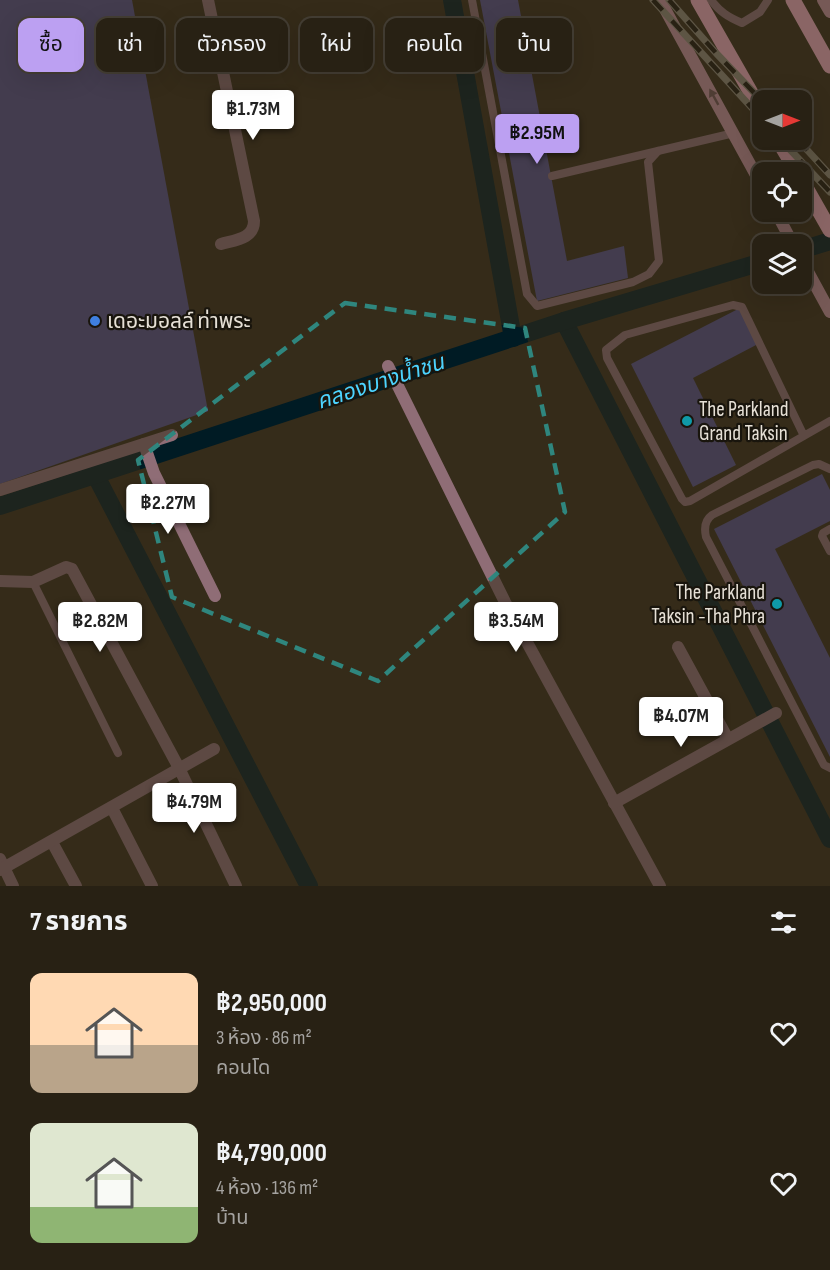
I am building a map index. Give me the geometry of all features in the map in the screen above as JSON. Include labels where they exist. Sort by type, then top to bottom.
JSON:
[{"type":"main road","points":[[660,0],[752,167]]},
{"type":"main road","points":[[698,0],[752,94]]},
{"type":"main road","points":[[793,0],[830,66]]},
{"type":"main road","points":[[823,0],[830,12]]},
{"type":"main road","points":[[812,198],[830,230]]},
{"type":"main road","points":[[812,280],[830,312]]},
{"type":"street","points":[[208,0],[254,221],[254,229],[249,235],[221,244]]},
{"type":"street","points":[[389,366],[505,602],[660,886]]},
{"type":"street","points":[[0,490],[172,435]]},
{"type":"street","points":[[144,445],[215,596]]},
{"type":"street","points":[[0,581],[33,582],[66,567],[72,568],[179,768],[236,886]]},
{"type":"street","points":[[678,646],[728,740]]},
{"type":"street","points":[[614,802],[776,713]]},
{"type":"street","points":[[13,886],[1,866],[52,842],[214,749]]},
{"type":"street","points":[[112,808],[152,886]]},
{"type":"street","points":[[52,842],[76,886]]},
{"type":"lane","points":[[472,0],[527,294],[537,306],[633,282],[654,270],[659,261],[648,162],[658,151]]},
{"type":"lane","points":[[711,0],[728,17],[742,23],[760,12],[768,0]]},
{"type":"lane","points":[[552,176],[734,133]]},
{"type":"lane","points":[[506,186],[515,184]]},
{"type":"lane","points":[[804,436],[742,307],[733,305],[625,335],[606,350],[607,358],[685,502],[692,500],[804,436],[830,421]]},
{"type":"lane","points":[[830,469],[819,464],[813,465],[712,515],[707,520],[705,528],[708,540],[825,766],[830,768]]},
{"type":"lane","points":[[830,529],[822,536],[830,551]]},
{"type":"lane","points":[[33,582],[118,753]]},
{"type":"highlighted area","points":[[345,303],[525,328],[565,512],[378,681],[172,597],[138,460]]},
{"type":"building","name":"เดอะมอลล์ ท่าพระ","points":[[0,0],[132,0],[135,18],[96,18],[96,72],[145,72],[208,411],[0,484]]},
{"type":"building","points":[[480,0],[518,0],[521,18],[496,18],[496,72],[532,72],[567,261],[624,246],[628,278],[537,301]]},
{"type":"building","name":"The Parkland Grand Taksin","points":[[740,308],[758,344],[693,378],[736,465],[693,487],[631,364]]},
{"type":"building","name":"The Parkland Taksin -Tha Phra","points":[[822,474],[830,490],[830,521],[775,549],[830,658],[830,757],[714,529]]},
{"type":"waterway","points":[[452,0],[513,338]]},
{"type":"waterway","name":"คลองบางน้ำชน","points":[[812,247],[830,241]]},
{"type":"waterway","name":"คลองบางน้ำชน","points":[[0,506],[564,321],[752,265]]},
{"type":"waterway","points":[[564,321],[830,839]]},
{"type":"waterway","points":[[96,476],[309,886]]},
{"type":"railway","points":[[653,0],[752,108]]},
{"type":"railway","points":[[669,0],[752,91]]},
{"type":"railway","points":[[790,150],[830,192]]},
{"type":"railway","points":[[807,150],[830,175]]},
{"type":"place","name":"เดอะมอลล์ ท่าพระ","points":[[95,321]]},
{"type":"place","name":"The Parkland Grand Taksin","points":[[687,421]]},
{"type":"place","name":"The Parkland Taksin -Tha Phra","points":[[777,604]]}]
